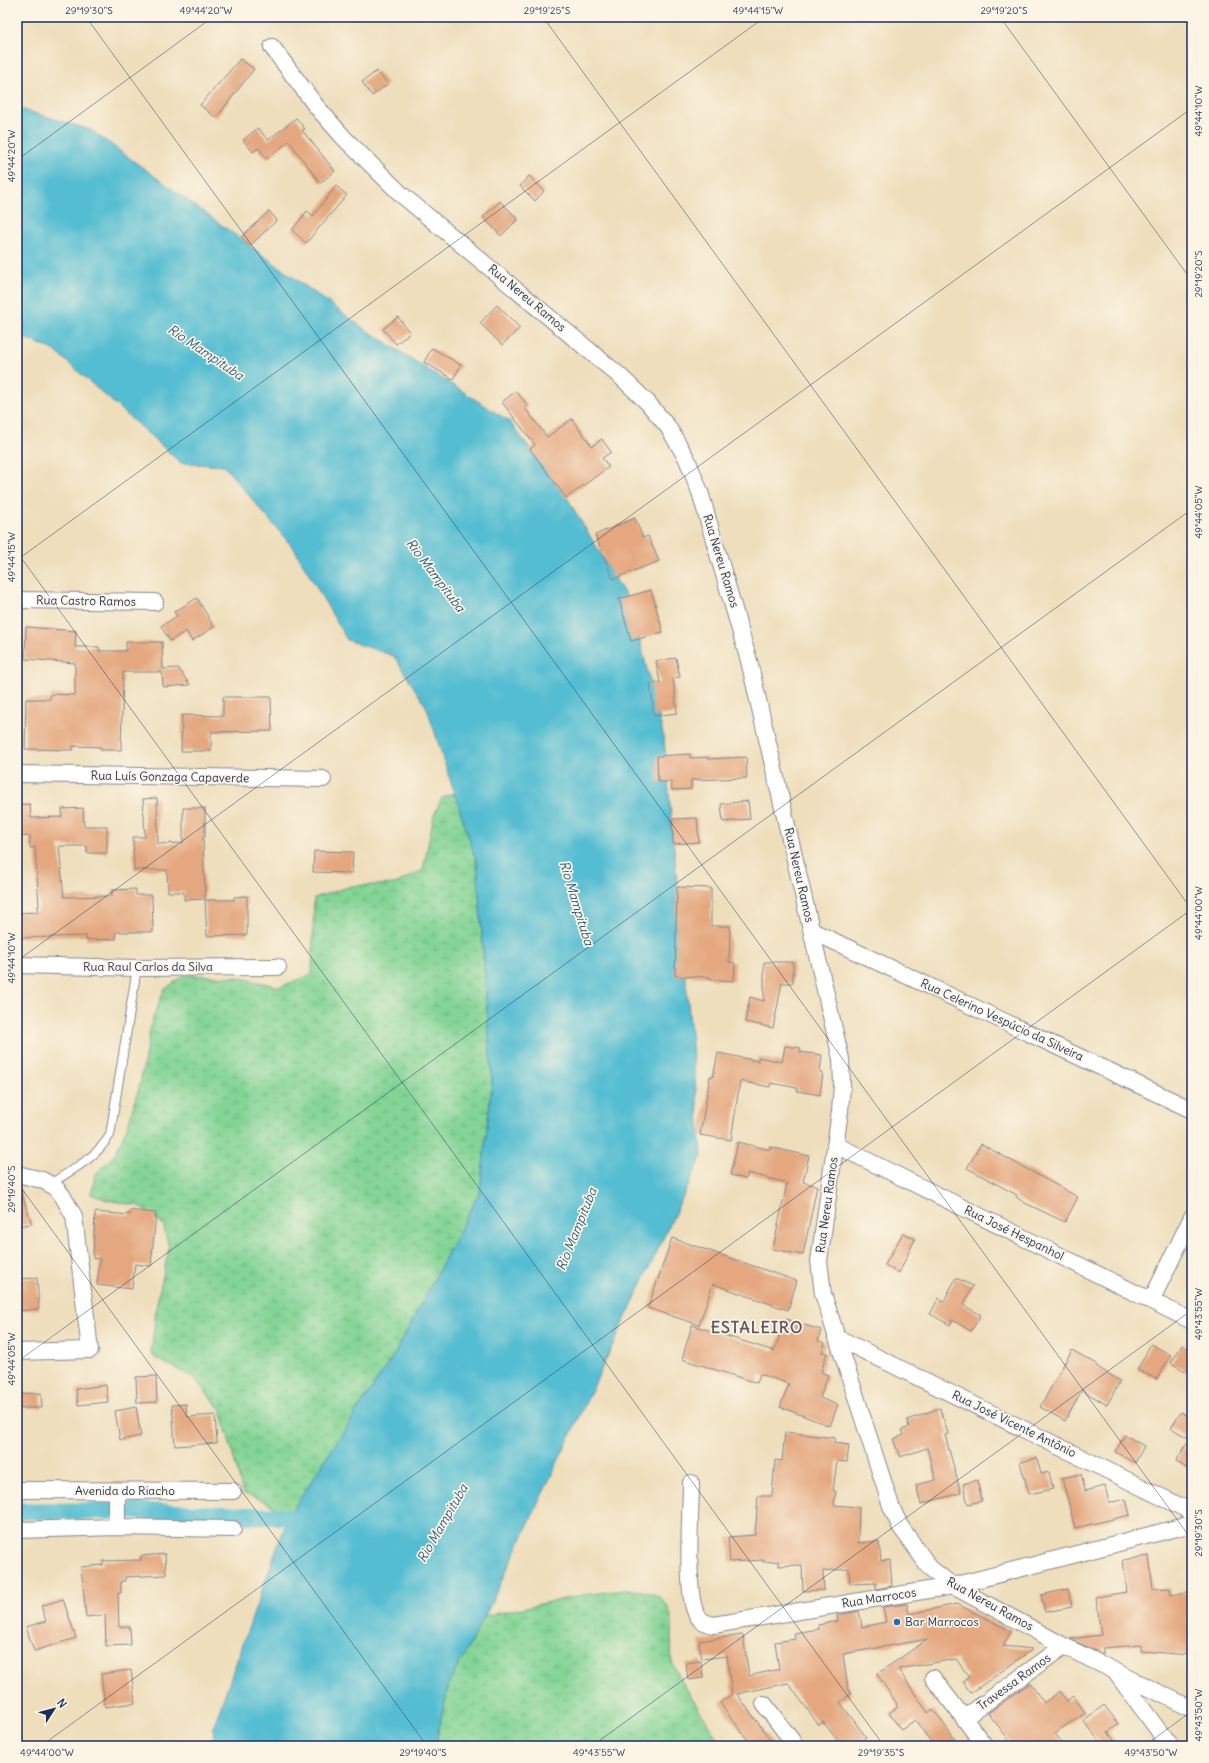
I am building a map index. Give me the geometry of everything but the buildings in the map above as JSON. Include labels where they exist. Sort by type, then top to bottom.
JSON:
[{"type":"street","name":"Rua Nereu Ramos","points":[[272,47],[316,106],[371,167],[408,200],[621,377],[648,403],[668,427],[687,459],[700,492],[738,618],[841,1059],[842,1086],[836,1145],[819,1261],[823,1294],[883,1485],[900,1526],[930,1568],[954,1586],[1064,1646],[1192,1709]]},
{"type":"street","name":"Rua Castro Ramos","points":[[17,600],[155,602]]},
{"type":"street","name":"Rua Luís Gonzaga Capaverde","points":[[17,774],[323,779]]},
{"type":"street","name":"Rua Celerino Vespúcio da Silveira","points":[[812,931],[1192,1110]]},
{"type":"street","name":"Rua Raul Carlos da Silva","points":[[17,965],[138,968],[278,967]]},
{"type":"street","name":"Rua José Hespanhol","points":[[836,1145],[1192,1321]]},
{"type":"street","points":[[17,1174],[42,1180],[50,1184],[62,1195],[74,1216],[90,1350],[17,1352]]},
{"type":"street","points":[[1151,1301],[1192,1217]]},
{"type":"street","name":"Rua José Vicente Antônio","points":[[836,1337],[1192,1512]]},
{"type":"street","name":"Rua Marrocos","points":[[691,1483],[690,1589],[695,1612],[702,1622],[713,1625],[954,1586],[1192,1524]]},
{"type":"street","name":"Avenida do Riacho","points":[[17,1490],[233,1491]]},
{"type":"street","points":[[117,1490],[117,1527]]},
{"type":"street","points":[[17,1530],[117,1527],[232,1529]]},
{"type":"street","name":"Travessa Ramos","points":[[964,1718],[1064,1646]]},
{"type":"street","points":[[1115,1671],[1170,1746]]},
{"type":"street","points":[[933,1678],[985,1746]]},
{"type":"street","points":[[764,1704],[796,1746]]},
{"type":"lane","points":[[50,1184],[94,1155],[103,1146],[110,1135],[128,1035],[138,968]]},
{"type":"green space","points":[[455,792],[477,863],[492,1082],[480,1192],[397,1350],[288,1517],[264,1501],[243,1493],[221,1410],[193,1377],[155,1358],[151,1352],[157,1303],[169,1248],[163,1224],[139,1206],[107,1200],[91,1194],[95,1175],[115,1154],[128,1125],[140,1084],[152,1020],[164,990],[184,975],[237,977],[280,987],[312,974],[314,898],[351,886],[395,884],[423,870],[434,815],[442,798]]},
{"type":"green space","points":[[636,1590],[655,1595],[662,1599],[667,1606],[672,1624],[672,1662],[691,1697],[722,1746],[435,1746],[449,1683],[485,1616],[582,1595]]},
{"type":"water","name":"Rio Mampituba","points":[[17,108],[91,130],[363,328],[509,421],[566,496],[631,605],[664,738],[702,1156],[485,1616],[449,1683],[435,1746],[213,1746],[214,1725],[288,1517],[397,1350],[480,1192],[492,1082],[477,863],[427,708],[394,656],[347,640],[295,550],[224,466],[181,463],[54,350],[17,335]]},
{"type":"waterway","points":[[17,1511],[138,1511],[288,1517]]},
{"type":"place","name":"Bar Marrocos","points":[[897,1622]]},
{"type":"district","name":"ESTALEIRO","points":[[757,1327]]}]
